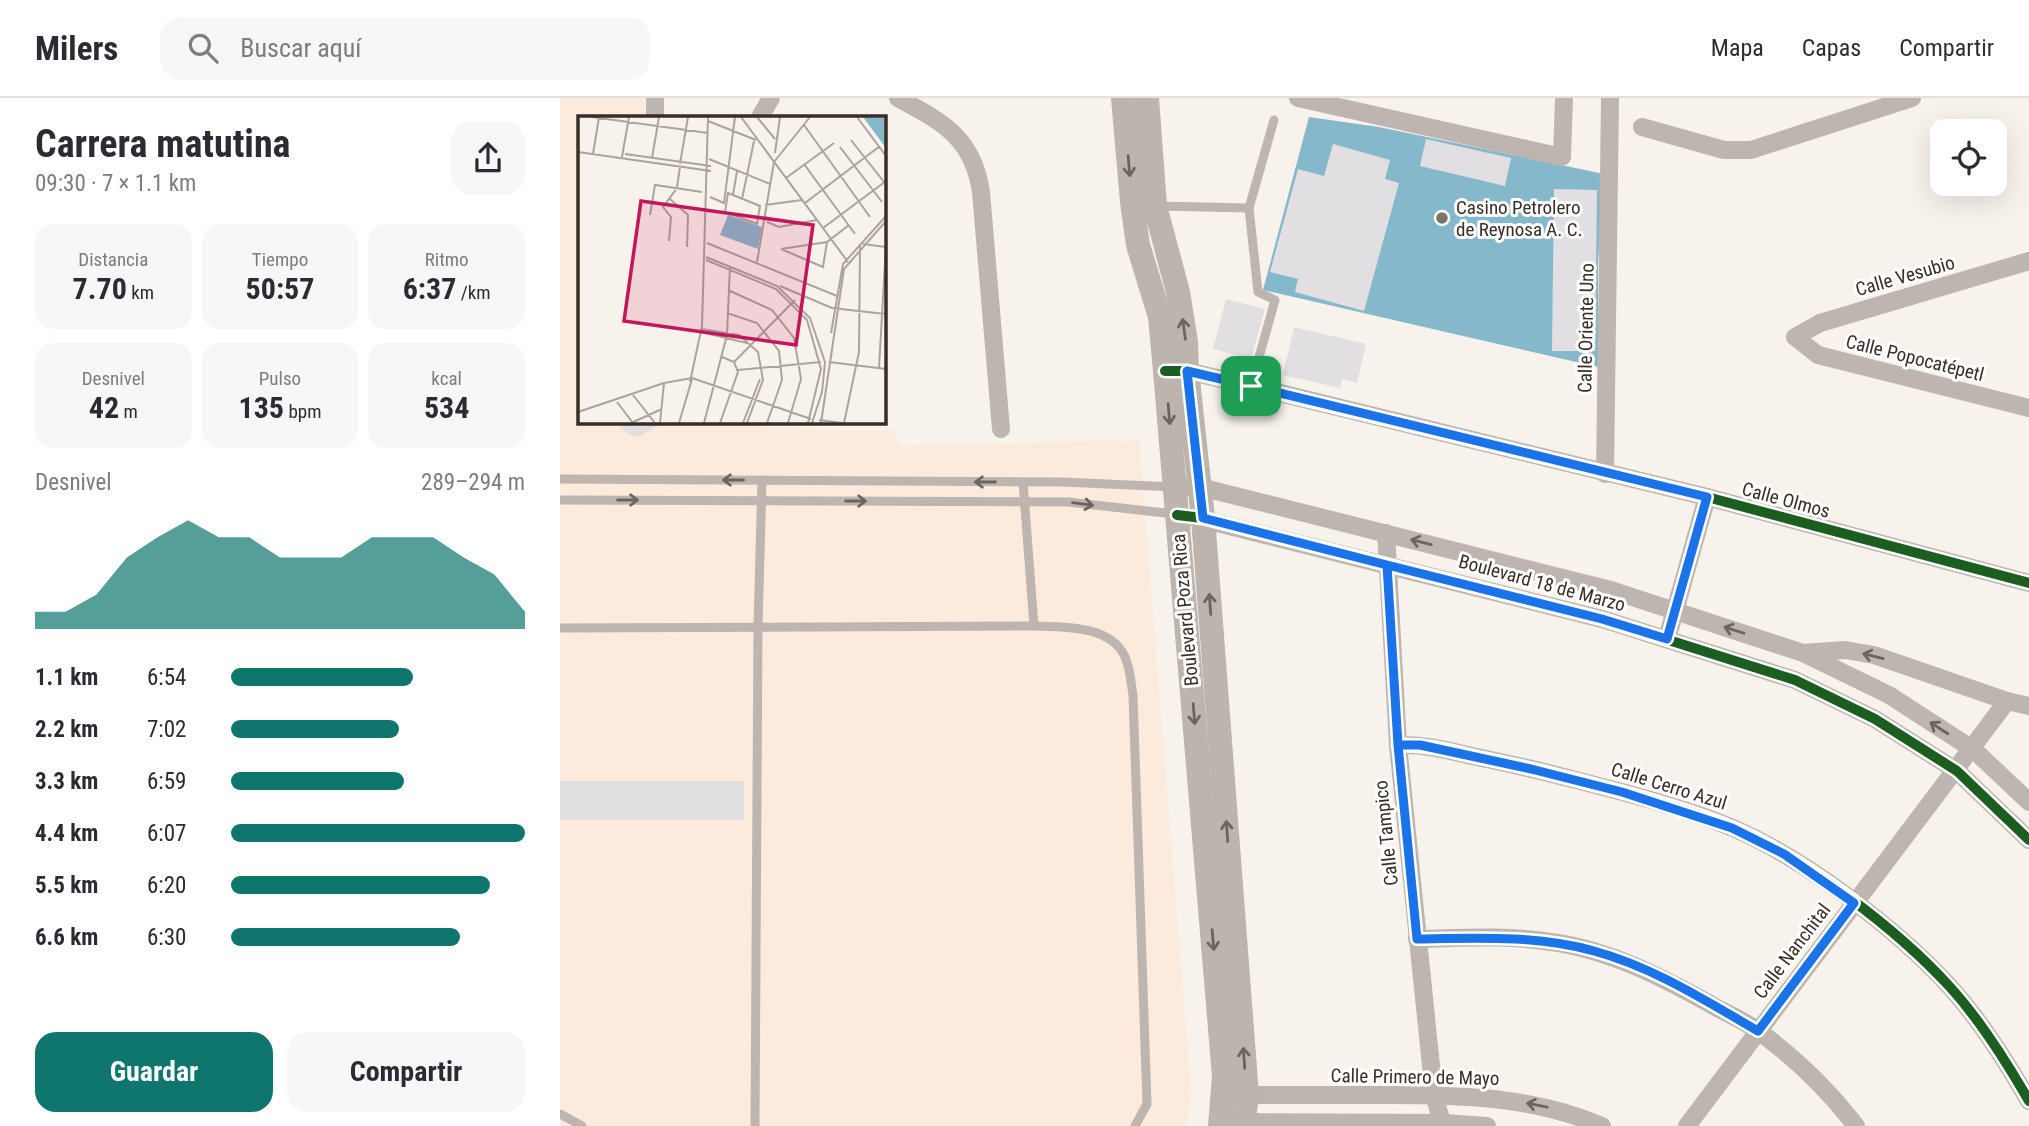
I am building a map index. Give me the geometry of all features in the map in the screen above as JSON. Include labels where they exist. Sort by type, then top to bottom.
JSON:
[{"type":"main road","name":"Boulevard Poza Rica","points":[[1123,98],[1138,245],[1176,371],[1188,487],[1203,518],[1235,1095],[1232,1124]]},
{"type":"main road","name":"Boulevard Poza Rica","points":[[1147,98],[1156,206],[1182,311],[1176,371]]},
{"type":"main road","name":"Boulevard Poza Rica","points":[[1188,487],[1177,515],[1223,1062],[1235,1095]]},
{"type":"street","points":[[654,98],[655,116]]},
{"type":"street","points":[[761,116],[771,98]]},
{"type":"street","points":[[898,98],[948,127],[965,148],[977,175],[981,191],[1001,429]]},
{"type":"street","points":[[1298,98],[1562,157],[1564,98]]},
{"type":"street","name":"Calle Oriente Uno","points":[[1605,474],[1609,98]]},
{"type":"street","points":[[1642,127],[1724,150],[1751,150],[1912,98]]},
{"type":"street","name":"Calle Vesubio","points":[[1795,337],[1820,323],[2029,261]]},
{"type":"street","name":"Calle Popocatépetl","points":[[1795,337],[1818,355],[2029,408]]},
{"type":"street","name":"Calle Olmos","points":[[1176,371],[1251,386],[1707,497],[2029,583]]},
{"type":"street","name":"Boulevard 18 de Marzo","points":[[1188,487],[1386,533],[1611,590],[1803,653],[1889,695],[1971,749],[2029,802]]},
{"type":"street","points":[[1667,639],[1707,497]]},
{"type":"street","name":"Boulevard 18 de Marzo","points":[[1177,515],[1203,518],[1602,619],[1795,680],[1875,719],[1955,770],[2029,839]]},
{"type":"street","name":"Calle Tampico","points":[[1386,533],[1398,745],[1434,1095],[1443,1124]]},
{"type":"street","points":[[1803,653],[1845,650],[1874,655],[2007,701],[2029,706]]},
{"type":"street","name":"Calle Nanchital","points":[[1687,1126],[2007,701]]},
{"type":"street","name":"Calle Cerro Azul","points":[[1398,745],[1420,745],[1622,792],[1732,828],[1784,854],[1854,903],[1917,955],[1951,988],[1980,1024],[2029,1101]]},
{"type":"street","points":[[1417,939],[1550,941],[1594,951],[1677,985],[1758,1031],[1809,1073],[1842,1107],[1856,1126]]},
{"type":"street","name":"Calle Primero de Mayo","points":[[1235,1095],[1434,1095],[1505,1100],[1544,1106],[1602,1126]]},
{"type":"street","points":[[1232,1124],[1487,1126]]},
{"type":"lane","points":[[1251,386],[1275,300],[1258,292],[1249,208],[1274,120]]},
{"type":"lane","points":[[1156,206],[1249,208]]},
{"type":"lane","points":[[560,479],[1023,482],[1188,487]]},
{"type":"lane","points":[[755,1126],[758,627],[762,480]]},
{"type":"lane","points":[[1023,482],[1034,626]]},
{"type":"lane","points":[[560,500],[1068,502],[1177,515]]},
{"type":"lane","points":[[560,628],[1034,626],[1080,628],[1105,636],[1124,655],[1133,695],[1147,1104],[1135,1126]]},
{"type":"lane","points":[[560,1114],[582,1126]]},
{"type":"shaded area","points":[[560,98],[645,98],[645,116],[578,116],[578,424],[762,424],[762,428],[894,430],[900,446],[1139,440],[1191,1091],[1187,1126],[560,1126]]},
{"type":"water","name":"Casino Petrolero de Reynosa A. C.","points":[[1309,117],[1379,127],[1604,174],[1598,262],[1598,367],[1263,290]]},
{"type":"building","points":[[1426,139],[1511,158],[1505,186],[1420,166]]},
{"type":"building","points":[[1333,144],[1390,160],[1385,179],[1399,183],[1364,311],[1295,292],[1298,279],[1270,272],[1298,169],[1324,176]]},
{"type":"building","points":[[1554,189],[1597,190],[1595,351],[1552,351]]},
{"type":"building","points":[[1226,299],[1265,309],[1251,359],[1213,349]]},
{"type":"building","points":[[1294,327],[1366,344],[1357,383],[1342,379],[1340,388],[1283,375]]},
{"type":"building","points":[[617,424],[661,424],[638,437],[629,434]]},
{"type":"building","points":[[560,781],[744,781],[744,820],[560,820]]},
{"type":"cycle path","points":[[1165,371],[1187,371],[1707,497],[2029,583]]},
{"type":"cycle path","points":[[1177,515],[1203,518],[1602,619],[1795,680],[1875,719],[1957,771],[2029,840]]},
{"type":"cycle path","points":[[1398,745],[1444,750],[1538,770],[1625,793],[1713,820],[1761,841],[1849,897],[1928,965],[1983,1027],[2029,1101]]},
{"type":"place","name":"Casino Petrolero de Reynosa A. C.","points":[[1442,218]]},
{"type":"route","points":[[1251,386],[1187,371],[1203,518],[1387,565],[1398,745],[1417,939],[1550,941],[1594,951],[1625,961],[1677,985],[1758,1031],[1854,903],[1784,854],[1732,828],[1622,792],[1531,769],[1420,745],[1398,745],[1393,655],[1387,565],[1602,619],[1667,639],[1707,497],[1251,386]]}]
